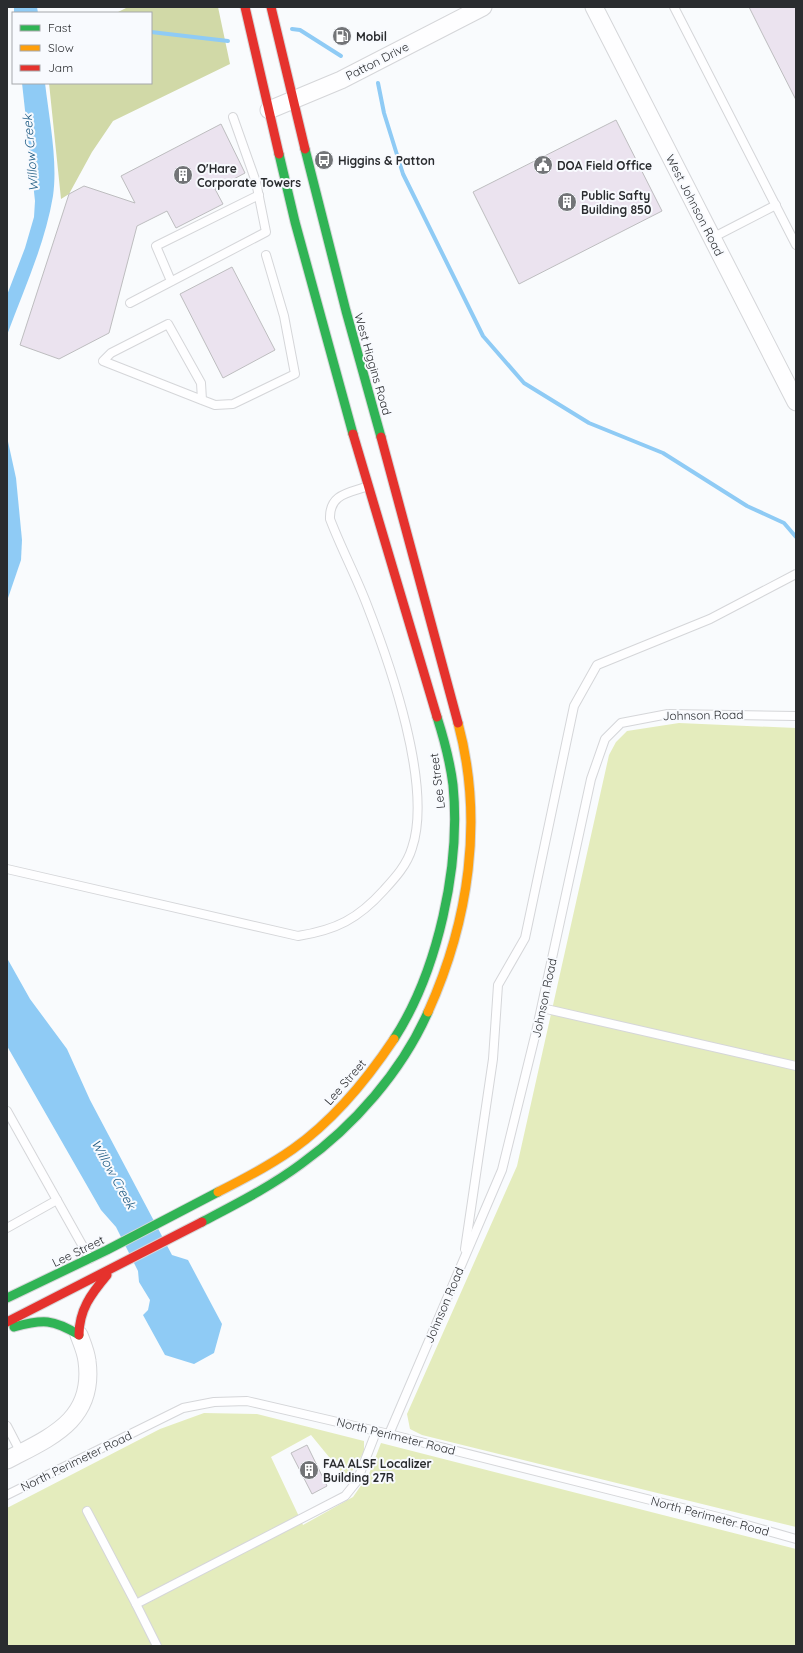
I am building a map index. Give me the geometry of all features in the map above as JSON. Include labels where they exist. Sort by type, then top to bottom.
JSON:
[{"type":"main road","points":[[245,7],[297,230],[367,486]]},
{"type":"main road","name":"West Higgins Road","points":[[113,1268],[253,1194],[313,1155],[342,1130],[375,1094],[402,1058],[420,1030],[434,1002],[450,964],[463,917],[468,880],[472,809],[468,767],[459,726],[371,398],[346,312],[292,102],[271,7]]},
{"type":"main road","name":"Lee Street","points":[[7,1298],[90,1259],[157,1225],[273,1162],[304,1141],[362,1084],[388,1048],[409,1014],[433,958],[444,917],[452,867],[454,833],[453,787],[446,747],[436,709],[367,486]]},
{"type":"main road","points":[[7,1322],[113,1268]]},
{"type":"main road","points":[[79,1335],[79,1317],[85,1301],[113,1268]]},
{"type":"main road","points":[[7,1329],[47,1320],[60,1322],[79,1335]]},
{"type":"street","name":"Patton Drive","points":[[270,110],[341,80],[483,7]]},
{"type":"street","name":"West Johnson Road","points":[[594,7],[796,402]]},
{"type":"street","points":[[14,1456],[54,1435],[76,1416],[88,1392],[87,1360],[79,1335]]},
{"type":"lane","points":[[674,7],[796,245]]},
{"type":"lane","points":[[130,303],[266,232],[256,182],[233,117]]},
{"type":"lane","points":[[171,281],[156,246],[258,195]]},
{"type":"lane","points":[[712,238],[776,205]]},
{"type":"lane","points":[[202,400],[201,383],[168,324],[110,353],[103,361],[132,372],[202,400],[215,405],[233,404],[295,374],[284,316],[266,255]]},
{"type":"lane","points":[[7,869],[298,936],[324,932],[352,919],[378,897],[400,873],[412,848],[417,816],[417,789],[412,749],[394,685],[367,604],[330,519],[329,508],[336,498],[367,486]]},
{"type":"lane","points":[[464,1260],[493,1059],[498,985],[525,938],[574,706],[597,666],[710,619],[796,574]]},
{"type":"lane","name":"Johnson Road","points":[[389,1434],[502,1170],[542,1008],[591,779],[605,739],[621,723],[668,714],[796,716]]},
{"type":"lane","points":[[542,1008],[796,1066]]},
{"type":"lane","points":[[7,1112],[90,1259]]},
{"type":"lane","points":[[7,1228],[57,1200]]},
{"type":"lane","name":"North Perimeter Road","points":[[7,1495],[183,1408],[214,1402],[247,1401],[389,1434],[726,1519],[796,1539]]},
{"type":"lane","points":[[7,1426],[14,1456]]},
{"type":"lane","points":[[136,1604],[345,1496],[357,1481],[376,1432]]},
{"type":"lane","points":[[87,1511],[158,1646]]},
{"type":"green space","points":[[128,7],[218,7],[230,64],[113,121],[92,152],[69,194],[61,199],[49,84],[152,84],[152,12],[118,12]]},
{"type":"green space","points":[[679,723],[796,728],[796,1527],[422,1435],[410,1429],[407,1414],[517,1166],[609,755],[616,742],[627,731]]},
{"type":"green space","points":[[204,1413],[257,1414],[364,1441],[364,1452],[347,1479],[311,1435],[271,1457],[303,1525],[353,1497],[369,1474],[381,1443],[796,1549],[796,1646],[7,1646],[7,1508],[160,1429]]},
{"type":"water","points":[[14,7],[37,7],[38,12],[14,12]]},
{"type":"water","name":"Willow Creek","points":[[22,84],[45,84],[54,154],[54,183],[53,196],[45,232],[7,335],[7,295],[25,248],[34,217],[35,201]]},
{"type":"water","points":[[7,437],[16,478],[22,540],[21,560],[7,601]]},
{"type":"water","name":"Willow Creek","points":[[7,958],[30,999],[67,1049],[90,1100],[172,1255],[188,1260],[222,1324],[214,1353],[194,1364],[165,1355],[143,1315],[148,1310],[150,1300],[139,1282],[138,1271],[116,1227],[101,1210],[7,1046]]},
{"type":"building","points":[[749,7],[796,7],[796,100],[764,37]]},
{"type":"building","name":"Public Safty Building 850","points":[[616,120],[662,211],[519,284],[473,192]]},
{"type":"building","points":[[221,124],[245,173],[215,189],[223,204],[176,228],[167,211],[137,226],[109,333],[59,359],[20,345],[69,194],[84,186],[135,203],[121,176]]},
{"type":"building","points":[[232,267],[275,350],[223,378],[180,294]]},
{"type":"building","name":"FAA ALSF Localizer Building 27R","points":[[307,1445],[327,1486],[312,1494],[291,1453]]},
{"type":"waterway","points":[[292,29],[300,30],[341,56]]},
{"type":"waterway","points":[[152,32],[228,41]]},
{"type":"waterway","points":[[378,83],[384,113],[403,174],[483,336],[524,383],[589,423],[663,453],[747,506],[784,523],[796,537]]},
{"type":"traffic: fast","points":[[305,149],[346,311],[381,437]]},
{"type":"traffic: fast","points":[[279,154],[295,222],[353,434]]},
{"type":"traffic: fast","points":[[394,1039],[423,982],[434,950],[443,916],[449,883],[455,816],[453,785],[450,767],[437,717]]},
{"type":"traffic: fast","points":[[202,1222],[253,1195],[277,1180],[301,1164],[340,1133],[375,1096],[390,1076],[405,1055],[428,1012]]},
{"type":"traffic: fast","points":[[7,1298],[107,1250],[218,1192]]},
{"type":"traffic: fast","points":[[14,1327],[48,1322],[55,1323],[79,1335]]},
{"type":"traffic: slow","points":[[428,1012],[454,942],[468,870],[471,833],[470,796],[466,760],[458,723]]},
{"type":"traffic: slow","points":[[218,1192],[275,1161],[308,1138],[336,1113],[361,1085],[394,1039]]},
{"type":"traffic: jam","points":[[245,7],[279,154]]},
{"type":"traffic: jam","points":[[271,7],[305,149]]},
{"type":"traffic: jam","points":[[353,434],[437,717]]},
{"type":"traffic: jam","points":[[381,437],[458,723]]},
{"type":"traffic: jam","points":[[7,1322],[202,1222]]},
{"type":"traffic: jam","points":[[79,1335],[81,1318],[87,1303],[107,1275]]},
{"type":"place","name":"Mobil","points":[[342,36]]},
{"type":"place","name":"Higgins & Patton","points":[[324,160]]},
{"type":"place","name":"DOA Field Office","points":[[543,165]]},
{"type":"place","name":"O'Hare Corporate Towers","points":[[183,175]]},
{"type":"place","name":"Public Safty Building 850","points":[[567,202]]},
{"type":"place","name":"FAA ALSF Localizer Building 27R","points":[[309,1470]]}]
